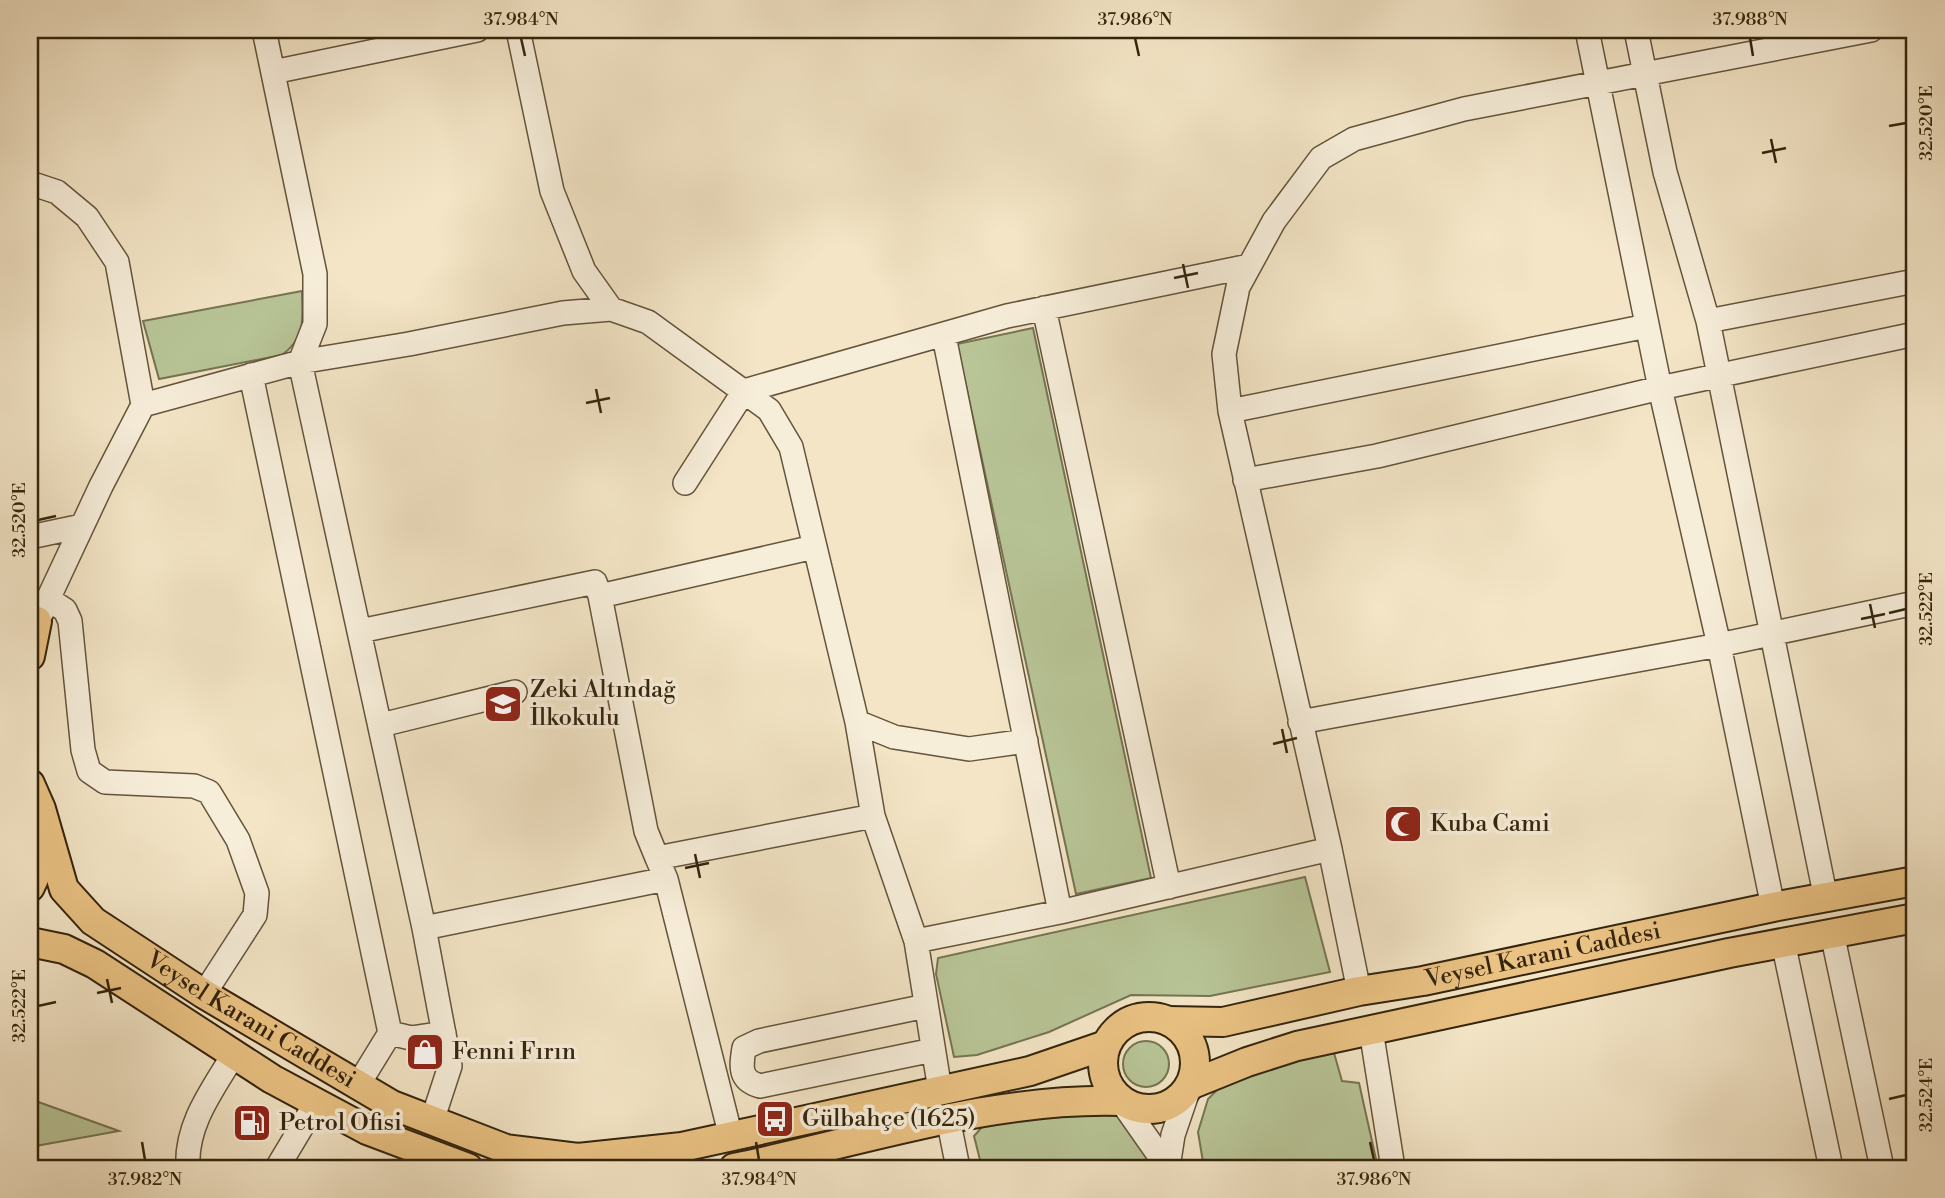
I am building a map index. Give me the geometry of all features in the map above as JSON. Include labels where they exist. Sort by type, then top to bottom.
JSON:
[{"type":"main road","points":[[30,656],[38,617]]},
{"type":"main road","points":[[30,772],[44,841],[37,872],[30,887]]},
{"type":"main road","name":"Veysel Karani Caddesi","points":[[35,797],[64,889],[93,921],[204,994],[392,1105],[506,1149],[578,1158],[626,1155],[731,1137],[1030,1071],[1105,1045]]},
{"type":"main road","name":"Veysel Karani Caddesi","points":[[1168,1021],[1223,1022],[1359,991],[1423,981],[1773,907],[1915,881]]},
{"type":"main road","name":"Veysel Karani Caddesi","points":[[1190,1085],[1297,1046],[1783,942],[1915,918]]},
{"type":"main road","name":"Veysel Karani Caddesi","points":[[30,942],[64,949],[95,964],[272,1079],[427,1161],[468,1168]]},
{"type":"main road","points":[[1154,1017],[1168,1021],[1180,1029],[1192,1048],[1195,1070],[1190,1085],[1180,1097],[1159,1108],[1136,1108],[1121,1101],[1110,1090],[1103,1075],[1105,1045],[1125,1023],[1154,1017]]},
{"type":"main road","points":[[741,1168],[948,1118],[999,1109],[1121,1101]]},
{"type":"street","points":[[264,30],[315,274],[315,324],[300,362],[381,725],[450,1066],[432,1121]]},
{"type":"street","points":[[273,72],[477,30]]},
{"type":"street","points":[[517,30],[552,191],[583,271],[611,309]]},
{"type":"street","points":[[1587,30],[1660,388],[1719,645],[1773,907]]},
{"type":"street","points":[[1636,30],[1665,172],[1708,321],[1826,899]]},
{"type":"street","points":[[1359,991],[1330,849],[1230,411],[1224,354],[1238,287],[1274,221],[1321,158],[1354,139],[1464,109],[1861,31]]},
{"type":"street","points":[[30,183],[57,192],[87,217],[117,262],[143,405],[38,617]]},
{"type":"street","points":[[685,483],[744,391],[1007,316],[1249,266]]},
{"type":"street","points":[[1708,321],[1915,281]]},
{"type":"street","points":[[1044,308],[1169,887]]},
{"type":"street","points":[[143,405],[300,362],[409,344],[563,313],[611,309],[648,322],[769,410],[791,447],[857,722],[873,816],[916,941],[940,1090]]},
{"type":"street","points":[[1230,411],[1647,326]]},
{"type":"street","points":[[1245,480],[1377,456],[1660,388],[1915,334]]},
{"type":"street","points":[[944,336],[1060,912]]},
{"type":"street","points":[[251,375],[390,1033],[358,1085]]},
{"type":"street","points":[[30,537],[82,526]]},
{"type":"street","points":[[600,596],[814,547]]},
{"type":"street","points":[[360,631],[595,582],[646,831],[662,868],[731,1137]]},
{"type":"street","points":[[1300,722],[1719,645],[1915,603]]},
{"type":"street","points":[[38,617],[65,610],[70,621],[83,750],[89,771],[105,782],[194,786],[209,792],[238,840],[257,893],[255,915],[204,994]]},
{"type":"street","points":[[381,725],[515,692]]},
{"type":"street","points":[[857,722],[894,737],[969,749],[1026,741]]},
{"type":"street","points":[[424,928],[873,816]]},
{"type":"street","points":[[916,941],[1060,912],[1330,849]]},
{"type":"street","points":[[1832,933],[1882,1168]]},
{"type":"street","points":[[1783,942],[1831,1168]]},
{"type":"street","points":[[926,1006],[759,1041],[744,1048],[742,1064],[745,1079],[760,1086],[933,1050]]},
{"type":"street","points":[[1371,1030],[1393,1168]]},
{"type":"street","points":[[390,1033],[411,1038],[444,1033]]},
{"type":"street","points":[[188,1168],[187,1150],[201,1109],[234,1054]]},
{"type":"street","points":[[1168,1168],[1173,1135],[1190,1085]]},
{"type":"street","points":[[1121,1101],[1168,1168]]},
{"type":"street","points":[[277,1168],[316,1103]]},
{"type":"street","points":[[948,1118],[958,1168]]},
{"type":"green space","points":[[302,291],[299,334],[282,355],[159,379],[143,321]]},
{"type":"green space","points":[[1033,328],[1151,878],[1076,894],[957,344]]},
{"type":"green space","points":[[1305,877],[1330,972],[1210,996],[1131,995],[1049,1032],[977,1055],[954,1057],[936,974],[938,958]]},
{"type":"green space","points":[[1146,1041],[1162,1048],[1169,1064],[1162,1080],[1146,1087],[1130,1080],[1123,1064],[1130,1048]]},
{"type":"green space","points":[[1334,1053],[1342,1081],[1359,1083],[1378,1168],[1204,1168],[1198,1132],[1208,1099],[1226,1081],[1269,1064]]},
{"type":"green space","points":[[30,1099],[119,1131],[30,1147]]},
{"type":"green space","points":[[1101,1109],[1123,1117],[1155,1168],[982,1168],[974,1136],[983,1126],[1040,1112]]},
{"type":"place","name":"Zeki Altındağ İlkokulu","points":[[503,704]]},
{"type":"place","name":"Kuba Cami","points":[[1403,824]]},
{"type":"place","name":"Fenni Fırın","points":[[425,1052]]},
{"type":"place","name":"Gülbahçe (1625)","points":[[775,1119]]},
{"type":"place","name":"Petrol Ofisi","points":[[252,1123]]}]
